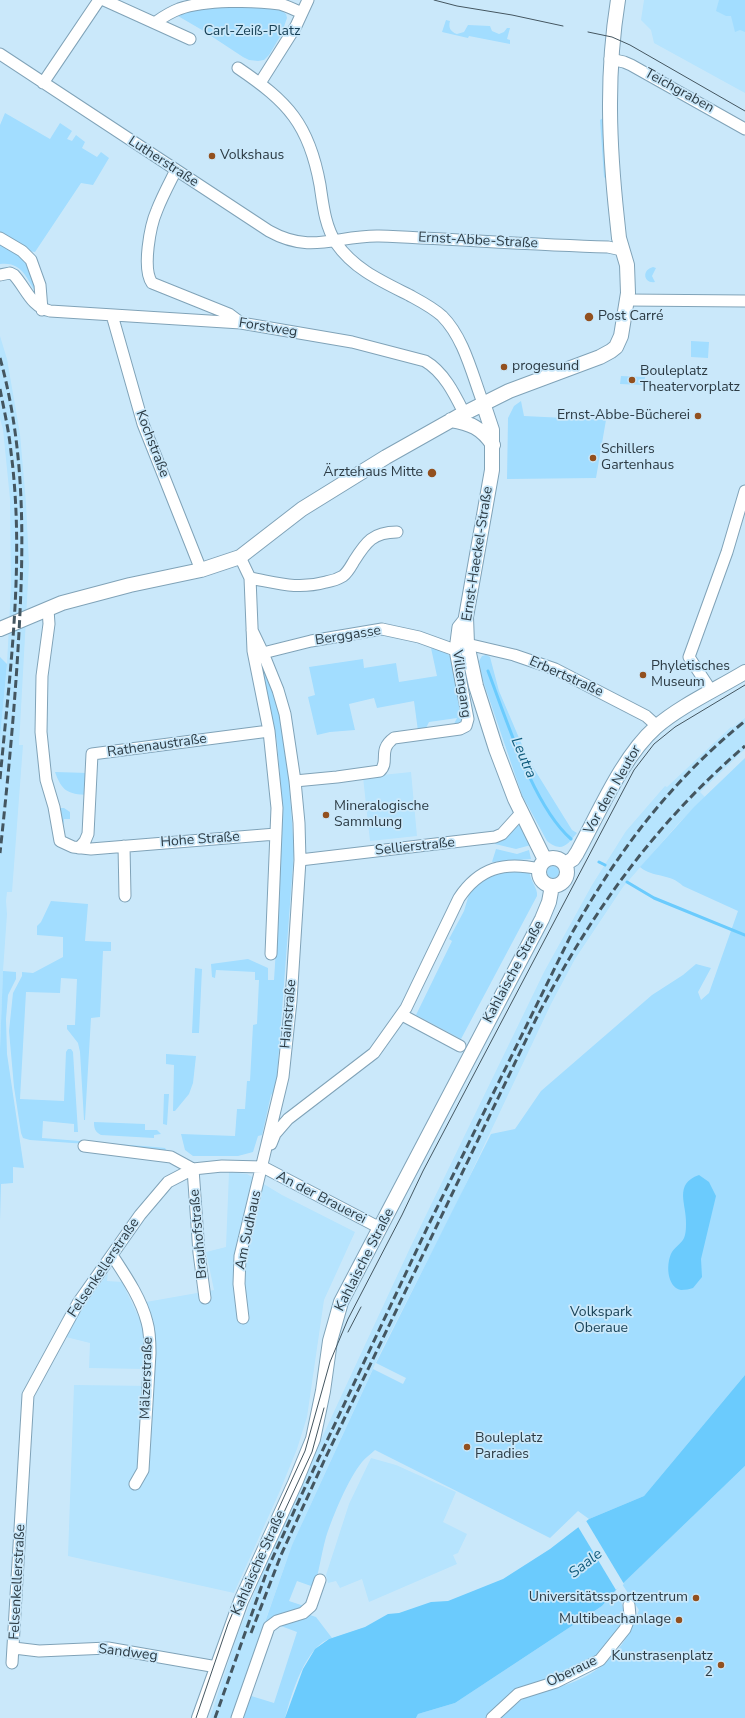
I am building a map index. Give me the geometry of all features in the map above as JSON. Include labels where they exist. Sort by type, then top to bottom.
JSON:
[{"type":"main road","points":[[0,629],[62,603],[130,585],[201,570],[240,558],[302,509],[386,457],[451,420],[509,391],[600,357],[616,347],[621,336],[627,300],[628,271],[622,250],[617,220],[612,163],[609,94],[610,60],[618,0]]},
{"type":"main road","name":"Ernst-Haeckel-Straße","points":[[484,403],[490,423],[493,445],[492,470],[461,647],[472,672],[496,749],[542,864]]},
{"type":"main road","points":[[451,420],[467,423],[477,427],[493,445]]},
{"type":"main road","name":"Vor dem Neutor","points":[[565,864],[573,859],[577,853],[631,755],[641,741],[661,723],[745,672]]},
{"type":"main road","points":[[556,858],[565,864],[567,871],[566,878],[562,883],[552,886],[540,880],[542,864],[556,858]]},
{"type":"main road","name":"Kahlaische Straße","points":[[199,1718],[241,1601],[295,1483],[313,1439],[323,1391],[330,1341],[341,1302],[542,920],[549,902],[552,886]]},
{"type":"street","points":[[42,83],[98,0]]},
{"type":"street","points":[[104,0],[156,22],[190,39]]},
{"type":"street","points":[[260,83],[302,13],[308,0]]},
{"type":"street","points":[[156,22],[167,14],[180,8],[222,1],[258,1],[279,4],[302,13]]},
{"type":"street","name":"Lutherstraße","points":[[0,54],[42,83],[276,235],[312,244],[335,242]]},
{"type":"street","name":"Teichgraben","points":[[610,60],[624,62],[631,65],[745,129]]},
{"type":"street","points":[[238,68],[260,83],[285,105],[297,120],[310,147],[317,170],[327,226],[335,242],[362,270],[427,305],[446,320],[460,344],[484,403]]},
{"type":"street","points":[[176,170],[156,212],[150,237],[147,267],[148,277],[152,283],[229,314],[241,323]]},
{"type":"street","name":"Ernst-Abbe-Straße","points":[[335,242],[362,237],[379,236],[608,247],[622,250]]},
{"type":"street","points":[[0,238],[22,251],[31,260],[40,285],[42,310]]},
{"type":"street","points":[[0,275],[10,273],[14,275],[30,299],[42,310]]},
{"type":"street","points":[[627,300],[745,301]]},
{"type":"street","name":"Forstweg","points":[[42,310],[241,323],[352,342],[426,362],[434,366],[456,397],[464,413]]},
{"type":"street","name":"Kochstraße","points":[[112,315],[143,424],[201,570]]},
{"type":"street","points":[[712,692],[689,657],[726,552],[745,491]]},
{"type":"street","points":[[250,578],[295,587],[311,586],[336,579],[344,575],[351,568],[366,542],[382,533],[397,532]]},
{"type":"street","points":[[240,558],[250,578],[253,651],[269,731],[277,808],[271,954]]},
{"type":"street","name":"Hohe Straße","points":[[48,609],[49,624],[42,676],[40,732],[45,774],[54,807],[60,841],[66,845],[91,849],[276,834]]},
{"type":"street","name":"Berggasse","points":[[263,652],[311,641],[382,629],[461,647]]},
{"type":"street","name":"Hainstraße","points":[[252,630],[263,652],[278,690],[285,714],[295,781],[299,823],[300,860],[283,1077],[267,1142],[263,1167]]},
{"type":"street","name":"Erbertstraße","points":[[461,647],[514,655],[555,669],[661,723]]},
{"type":"street","name":"Villengang","points":[[295,781],[337,778],[380,771],[384,766],[384,749],[386,745],[394,738],[460,729],[466,726],[468,719],[461,647]]},
{"type":"street","name":"Rathenaustraße","points":[[79,848],[85,841],[88,834],[92,754],[269,731]]},
{"type":"street","name":"Sellierstraße","points":[[300,860],[495,837],[502,834],[521,813]]},
{"type":"street","points":[[124,846],[125,896]]},
{"type":"street","points":[[263,1167],[275,1134],[288,1120],[374,1053],[402,1015],[459,898],[470,884],[483,872],[501,867],[542,864]]},
{"type":"street","points":[[402,1015],[460,1046]]},
{"type":"street","points":[[84,1146],[171,1157],[193,1169]]},
{"type":"street","name":"Felsenkellerstraße","points":[[12,1663],[28,1394],[78,1303],[140,1215],[168,1182],[193,1169],[222,1166],[263,1167]]},
{"type":"street","name":"An der Brauerei","points":[[263,1167],[380,1228]]},
{"type":"street","name":"Am Sudhaus","points":[[243,1318],[239,1284],[240,1256],[263,1167]]},
{"type":"street","name":"Brauhofstraße","points":[[193,1169],[199,1253],[205,1298]]},
{"type":"street","name":"Mälzerstraße","points":[[112,1255],[137,1298],[147,1320],[150,1337],[143,1470],[135,1484]]},
{"type":"street","points":[[237,1718],[269,1627],[277,1621],[303,1613],[311,1606],[320,1580]]},
{"type":"street","name":"Oberaue","points":[[492,1718],[518,1694],[556,1682],[600,1660],[626,1629],[630,1616],[629,1605]]},
{"type":"street","name":"Sandweg","points":[[14,1648],[39,1651],[108,1648],[217,1667]]},
{"type":"shaded area","points":[[644,0],[745,0],[745,93],[654,43],[651,30],[641,20]]},
{"type":"shaded area","points":[[0,336],[7,359],[20,434],[26,503],[29,564],[19,745],[23,745],[12,892],[7,892],[6,901],[7,914],[0,1049],[0,738],[7,664],[11,586],[10,499],[3,429],[0,419]]},
{"type":"shaded area","points":[[745,718],[745,749],[700,792],[705,797],[677,825],[623,887],[575,959],[551,1004],[454,1209],[381,1351],[292,1545],[231,1718],[210,1718],[236,1639],[279,1530],[410,1248],[544,972],[592,885],[626,831],[665,786],[667,787],[731,727],[732,728]]},
{"type":"shaded area","points":[[411,772],[417,836],[370,841],[363,777]]},
{"type":"shaded area","points":[[229,1172],[247,1174],[282,1195],[355,1232],[324,1300],[307,1417],[297,1449],[234,1593],[68,1556],[74,1385],[154,1386],[156,1353],[155,1335],[153,1320],[146,1302],[214,1290],[206,1252],[226,1247]]},
{"type":"shaded area","points":[[108,1273],[107,1281],[122,1282],[141,1322],[147,1347],[145,1369],[89,1368],[90,1343],[66,1337],[85,1304]]},
{"type":"shaded area","points":[[371,1458],[396,1465],[456,1492],[443,1522],[467,1534],[458,1553],[453,1555],[457,1564],[369,1602],[362,1579],[340,1588],[336,1581],[328,1583],[326,1575],[349,1504]]},
{"type":"green space","points":[[719,0],[745,0],[745,32],[740,30],[735,32],[731,16],[726,16],[716,11]]},
{"type":"green space","name":"Carl-Zeiß-Platz","points":[[234,5],[277,7],[286,14],[287,18],[281,35],[269,55],[264,60],[249,60],[243,57],[178,16],[180,13]]},
{"type":"green space","points":[[446,20],[450,21],[450,29],[457,34],[464,32],[468,25],[490,26],[492,31],[499,34],[504,32],[507,28],[510,28],[507,39],[510,40],[510,44],[469,36],[468,38],[442,32]]},
{"type":"green space","points":[[5,113],[50,139],[60,123],[72,131],[67,139],[72,141],[76,135],[85,142],[82,148],[97,157],[101,152],[109,158],[93,185],[81,183],[35,252],[29,251],[0,232],[0,125]]},
{"type":"green space","points":[[603,118],[606,179],[604,177],[600,120]]},
{"type":"green space","points":[[0,242],[21,255],[29,267],[38,296],[24,273],[14,265],[0,264]]},
{"type":"green space","points":[[653,267],[656,268],[652,276],[655,282],[651,282],[646,279],[645,274]]},
{"type":"green space","points":[[691,341],[709,342],[708,358],[691,357]]},
{"type":"green space","name":"Bouleplatz Theatervorplatz","points":[[621,376],[645,377],[644,385],[620,384]]},
{"type":"green space","points":[[521,401],[524,416],[606,420],[596,478],[507,479],[508,418],[514,406]]},
{"type":"green space","points":[[431,648],[446,653],[452,659],[465,720],[461,725],[453,726],[457,718],[429,722],[425,730],[418,731],[414,701],[377,708],[374,698],[349,704],[355,730],[330,732],[317,735],[308,697],[315,695],[309,667],[363,659],[364,668],[396,663],[399,682],[437,676]]},
{"type":"green space","points":[[256,652],[267,675],[283,728],[289,781],[294,851],[276,1090],[271,1095],[262,1135],[258,1136],[253,1152],[238,1156],[193,1156],[185,1150],[181,1134],[235,1136],[237,1109],[245,1109],[247,1081],[250,1081],[253,1025],[257,1024],[259,980],[255,980],[255,972],[216,970],[215,978],[212,977],[211,964],[248,959],[268,968],[268,980],[274,980],[279,903],[282,802],[277,742],[269,701]]},
{"type":"green space","points":[[486,655],[490,657],[499,691],[528,759],[572,830],[577,833],[564,846],[560,847],[552,845],[547,841],[522,795],[480,672],[479,661],[482,656]]},
{"type":"green space","points":[[0,657],[7,664],[0,738]]},
{"type":"green space","name":"Volkspark Oberaue","points":[[745,758],[745,1375],[644,1496],[589,1519],[578,1511],[550,1538],[375,1450],[363,1460],[351,1478],[341,1498],[326,1537],[313,1591],[309,1592],[311,1586],[297,1581],[289,1601],[304,1606],[306,1601],[306,1607],[263,1628],[292,1545],[373,1369],[403,1384],[406,1378],[376,1363],[491,1134],[515,1129],[541,1091],[652,995],[683,975],[696,964],[711,968],[698,992],[701,1000],[709,993],[738,911],[683,886],[673,879],[650,873],[640,867],[694,807]]},
{"type":"green space","points":[[55,772],[89,773],[88,795],[75,794],[66,790],[60,783]]},
{"type":"green space","points":[[59,808],[64,808],[70,812],[70,819],[64,819],[64,825]]},
{"type":"green space","points":[[518,825],[521,827],[531,845],[516,849],[495,844],[495,842],[506,838],[515,826]]},
{"type":"green space","points":[[496,849],[517,854],[529,850],[531,859],[492,862]]},
{"type":"green space","points":[[551,866],[555,866],[559,872],[555,878],[551,878],[547,874],[547,870]]},
{"type":"green space","points":[[529,870],[537,896],[461,1039],[416,1015],[452,941],[449,939],[464,911],[470,891],[478,880],[502,872]]},
{"type":"green space","points":[[51,901],[88,904],[85,941],[111,942],[111,951],[103,951],[100,1017],[91,1018],[85,1120],[80,1052],[78,1043],[67,1029],[67,1025],[75,1025],[77,979],[61,978],[60,993],[26,992],[20,1099],[64,1101],[66,1052],[68,1049],[71,1049],[73,1052],[78,1132],[74,1132],[74,1124],[43,1121],[42,1138],[165,1148],[169,1154],[101,1145],[30,1140],[23,1138],[14,1087],[9,1031],[13,993],[22,976],[22,972],[33,973],[63,957],[63,937],[37,935],[37,926],[41,922]]},
{"type":"green space","points":[[195,968],[202,969],[199,1033],[192,1033]]},
{"type":"green space","points":[[3,971],[16,972],[16,979],[8,995],[6,1019],[7,1054],[24,1168],[13,1167],[13,1183],[1,1184],[0,1221],[0,1049]]},
{"type":"green space","points":[[166,1054],[196,1056],[193,1083],[189,1094],[175,1111],[173,1111],[174,1065],[166,1064]]},
{"type":"green space","points":[[164,1094],[169,1094],[167,1125],[163,1124]]},
{"type":"green space","points":[[94,1122],[145,1124],[145,1130],[157,1130],[161,1134],[154,1135],[154,1138],[101,1135],[95,1130]]},
{"type":"green space","name":"Universitätssportzentrum","points":[[745,1466],[745,1718],[501,1718],[513,1706],[523,1699],[537,1693],[571,1683],[584,1677],[595,1671],[614,1655],[628,1635],[639,1610],[622,1584]]},
{"type":"green space","points":[[615,1591],[621,1601],[626,1619],[623,1627],[598,1657],[554,1679],[487,1718],[416,1718],[418,1714],[455,1703],[602,1606]]},
{"type":"green space","points":[[310,1615],[316,1617],[332,1638],[323,1642],[307,1660],[291,1697],[285,1718],[241,1718],[248,1695],[274,1703],[297,1632],[281,1626]]},
{"type":"water","points":[[699,1175],[709,1182],[716,1196],[701,1259],[702,1277],[693,1288],[681,1290],[672,1284],[668,1268],[672,1252],[683,1240],[685,1235],[686,1216],[683,1196],[684,1189],[686,1184],[691,1179]]},
{"type":"water","name":"Saale","points":[[745,1375],[745,1466],[615,1591],[602,1606],[455,1703],[418,1714],[416,1718],[285,1718],[303,1669],[315,1649],[329,1639],[365,1627],[388,1614],[399,1613],[431,1602],[448,1601],[503,1579],[550,1549],[589,1519],[644,1496]]},
{"type":"pier","points":[[585,1519],[624,1584],[616,1590],[577,1525]]},
{"type":"waterway","name":"Leutra","points":[[488,671],[512,736],[533,784],[557,824],[571,839]]},
{"type":"waterway","name":"Leutra","points":[[599,862],[605,865]]},
{"type":"waterway","name":"Leutra","points":[[627,882],[654,898],[745,935]]},
{"type":"tram line","points":[[434,0],[457,6],[512,15],[563,26]]},
{"type":"tram line","points":[[588,32],[612,37],[630,45],[745,111]]},
{"type":"tram line","points":[[196,1718],[228,1624],[252,1567],[305,1451],[330,1362],[348,1319],[423,1171],[634,770],[654,744],[675,727],[745,685]]},
{"type":"tram line","points":[[348,1332],[361,1307]]},
{"type":"tram line","points":[[252,1581],[312,1452],[324,1408]]},
{"type":"railway","points":[[0,358],[14,426],[21,494],[22,529],[21,598],[17,660],[11,742],[0,853]]},
{"type":"railway","points":[[0,389],[10,444],[17,533],[12,657],[0,779]]},
{"type":"railway","points":[[215,1718],[268,1568],[429,1224],[572,933],[608,873],[648,819],[693,768],[745,721]]},
{"type":"railway","points":[[251,1633],[281,1555],[324,1461],[536,1019],[557,980],[602,907],[627,872],[682,806],[745,746]]},
{"type":"place","name":"Volkshaus","points":[[212,156]]},
{"type":"place","name":"Post Carré","points":[[589,317]]},
{"type":"place","name":"progesund","points":[[504,367]]},
{"type":"place","name":"Bouleplatz Theatervorplatz","points":[[632,380]]},
{"type":"place","name":"Ernst-Abbe-Bücherei","points":[[698,416]]},
{"type":"place","name":"Schillers Gartenhaus","points":[[593,458]]},
{"type":"place","name":"Ärztehaus Mitte","points":[[432,473]]},
{"type":"place","name":"Phyletisches Museum","points":[[643,675]]},
{"type":"place","name":"Mineralogische Sammlung","points":[[326,815]]},
{"type":"place","name":"Bouleplatz Paradies","points":[[467,1447]]},
{"type":"place","name":"Universitätssportzentrum","points":[[696,1598]]},
{"type":"place","name":"Multibeachanlage","points":[[679,1620]]},
{"type":"place","name":"Kunstrasenplatz 2","points":[[721,1665]]}]
